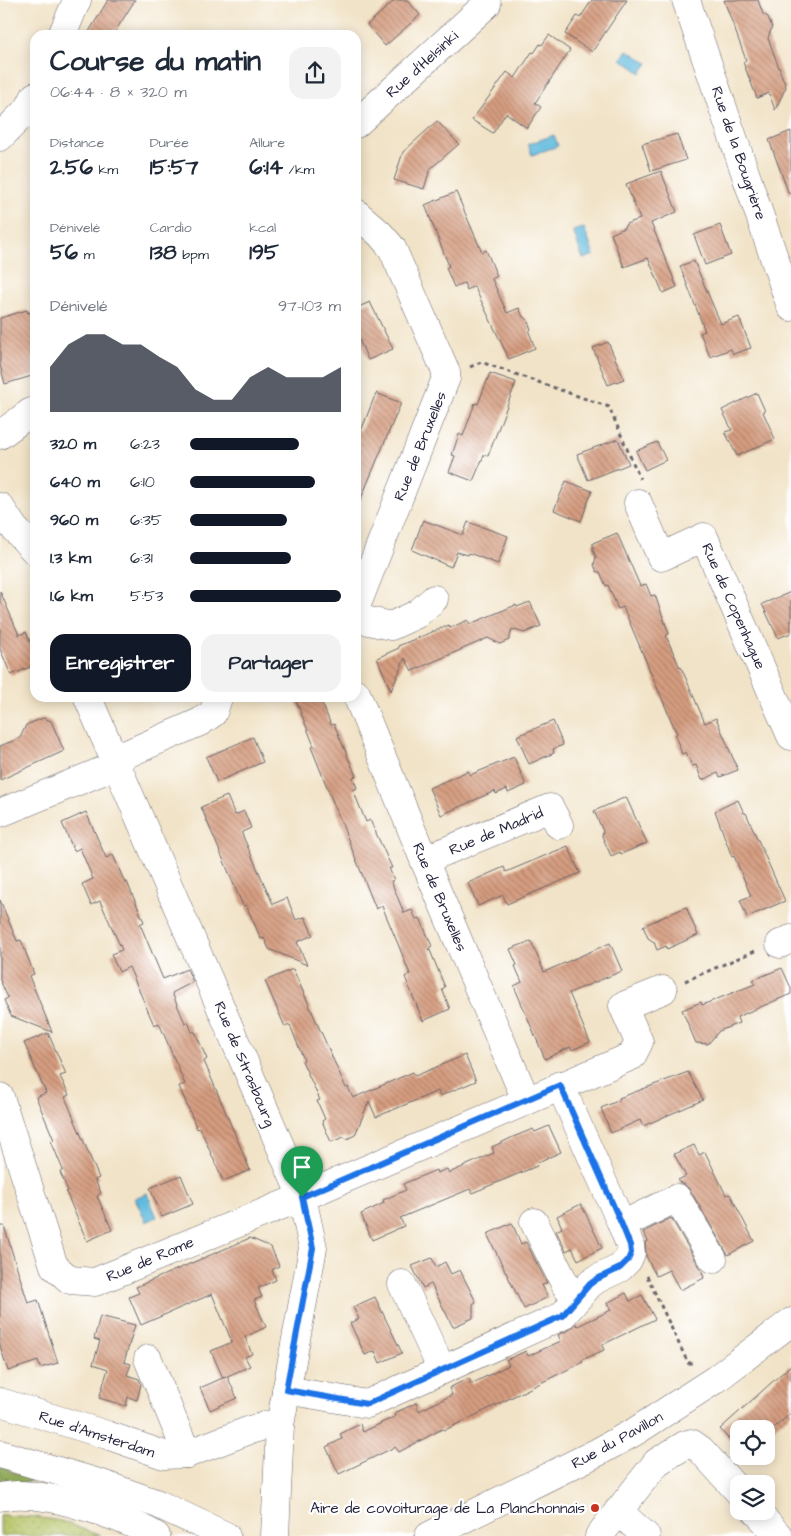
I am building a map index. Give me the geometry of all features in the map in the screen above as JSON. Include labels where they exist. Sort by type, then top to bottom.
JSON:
[{"type":"main road","points":[[64,30],[77,0]]},
{"type":"main road","name":"Rue de la Bougrière","points":[[686,0],[789,298]]},
{"type":"main road","name":"Rue d'Helsinki","points":[[361,119],[487,4]]},
{"type":"main road","points":[[0,137],[30,106]]},
{"type":"main road","name":"Rue de Bruxelles","points":[[361,217],[380,234],[392,248],[446,372],[446,378],[361,594]]},
{"type":"main road","points":[[0,435],[30,413]]},
{"type":"main road","name":"Rue de Copenhague","points":[[638,504],[661,557],[704,537],[781,683],[791,736]]},
{"type":"main road","points":[[0,507],[14,528],[30,542]]},
{"type":"main road","points":[[361,619],[391,626],[417,614],[434,599]]},
{"type":"main road","name":"Rue de Strasbourg","points":[[90,702],[302,1197],[313,1248],[280,1425],[275,1536]]},
{"type":"main road","points":[[0,813],[116,762],[200,722],[213,713],[217,702]]},
{"type":"main road","name":"Rue de Bruxelles","points":[[360,702],[424,860],[526,1100]]},
{"type":"main road","name":"Rue de Madrid","points":[[424,860],[550,808],[559,825]]},
{"type":"main road","name":"Rue de Rome","points":[[0,1097],[54,1266],[70,1280],[95,1282],[302,1197],[560,1085],[632,1056],[639,1042],[623,1006],[663,990]]},
{"type":"main road","points":[[286,1390],[367,1404],[562,1316],[590,1284],[620,1268],[628,1260],[631,1253],[630,1245],[560,1085]]},
{"type":"main road","points":[[622,1225],[677,1198],[713,1259]]},
{"type":"main road","points":[[534,1222],[567,1288],[579,1296]]},
{"type":"main road","points":[[402,1284],[442,1370]]},
{"type":"main road","name":"Rue du Pavillon","points":[[429,1536],[613,1443],[659,1417],[719,1377],[791,1322]]},
{"type":"main road","points":[[148,1359],[187,1454]]},
{"type":"main road","name":"Rue d'Amsterdam","points":[[0,1402],[107,1435],[164,1455],[187,1454],[250,1430],[268,1425],[280,1425]]},
{"type":"main road","points":[[599,1536],[657,1462],[685,1445],[691,1443],[701,1450],[730,1482]]},
{"type":"main road","points":[[0,1454],[102,1484],[158,1504],[226,1536]]},
{"type":"main road","points":[[0,1497],[21,1495],[45,1498],[122,1520],[156,1536]]},
{"type":"main road","points":[[618,1511],[646,1536]]},
{"type":"main road","points":[[764,1520],[779,1536]]},
{"type":"path","points":[[446,378],[481,362],[609,406],[647,496],[638,504]]},
{"type":"path","points":[[663,990],[757,950],[785,942]]},
{"type":"path","points":[[628,1260],[643,1267],[688,1363],[705,1362],[719,1377]]},
{"type":"green space","points":[[0,1466],[3,1467],[32,1481],[0,1487]]},
{"type":"green space","points":[[0,1516],[61,1521],[101,1536],[0,1536]]},
{"type":"water","points":[[627,50],[648,63],[641,73],[621,59]]},
{"type":"water","points":[[554,135],[558,146],[532,155],[528,144]]},
{"type":"water","points":[[584,228],[594,255],[583,259],[573,231]]},
{"type":"water","points":[[147,1193],[157,1217],[146,1222],[135,1198]]},
{"type":"building","points":[[108,0],[135,0],[116,30],[90,30]]},
{"type":"building","points":[[395,0],[407,0],[420,15],[385,46],[367,25]]},
{"type":"building","points":[[592,0],[627,0],[592,52],[565,34],[577,16],[580,18]]},
{"type":"building","points":[[724,0],[758,0],[763,14],[768,17],[772,27],[768,38],[786,87],[775,110],[769,93],[757,98],[743,62],[746,60]]},
{"type":"building","points":[[549,35],[570,50],[535,103],[541,107],[527,128],[506,113],[493,133],[472,120],[507,72],[515,78],[532,52],[534,53],[540,44],[542,45]]},
{"type":"building","points":[[437,121],[459,144],[430,169],[424,189],[394,180],[403,152]]},
{"type":"building","points":[[791,131],[791,194],[789,194],[769,140]]},
{"type":"building","points":[[677,134],[686,160],[651,171],[642,144]]},
{"type":"building","points":[[661,171],[677,212],[651,223],[677,287],[663,293],[648,258],[624,267],[611,234],[624,228],[626,224],[640,219],[626,184]]},
{"type":"building","points":[[456,192],[482,252],[486,250],[497,276],[492,279],[507,313],[519,308],[531,329],[529,332],[535,348],[509,359],[474,286],[467,290],[464,283],[454,287],[446,268],[449,266],[425,205]]},
{"type":"building","points":[[720,225],[731,255],[705,265],[694,235]]},
{"type":"building","points":[[694,261],[721,324],[739,317],[751,348],[733,354],[731,349],[710,357],[700,333],[705,331],[680,266]]},
{"type":"building","points":[[370,302],[393,349],[368,360],[361,344],[361,306]]},
{"type":"building","points":[[27,310],[28,313],[30,312],[30,376],[5,384],[0,365],[0,318]]},
{"type":"building","points":[[608,342],[624,379],[608,385],[593,348]]},
{"type":"building","points":[[490,373],[516,382],[488,456],[484,455],[473,481],[449,472],[455,456],[452,455],[459,434],[463,436],[475,403],[478,404]]},
{"type":"building","points":[[376,393],[401,403],[361,498],[361,431]]},
{"type":"building","points":[[757,393],[775,439],[737,456],[725,432],[732,430],[722,410]]},
{"type":"building","points":[[618,439],[629,464],[588,480],[577,454]]},
{"type":"building","points":[[657,442],[666,460],[645,470],[636,451]]},
{"type":"building","points":[[566,481],[592,491],[581,521],[554,510]]},
{"type":"building","points":[[423,520],[463,535],[468,522],[508,536],[498,564],[469,553],[468,555],[457,552],[451,567],[412,550]]},
{"type":"building","points":[[617,533],[640,586],[646,584],[651,596],[655,595],[669,634],[666,636],[705,723],[716,718],[738,770],[720,777],[718,773],[702,780],[696,765],[692,766],[686,752],[682,754],[675,735],[677,734],[623,607],[618,609],[608,585],[606,586],[600,572],[597,572],[594,565],[596,557],[593,543]]},
{"type":"building","points":[[0,591],[19,635],[26,632],[30,641],[30,667],[11,675],[0,649]]},
{"type":"building","points":[[791,592],[791,633],[778,638],[762,604]]},
{"type":"building","points":[[530,602],[541,626],[524,633],[512,629],[509,640],[500,644],[488,638],[412,671],[405,658],[391,691],[377,658],[399,648],[398,646],[449,625],[450,628],[468,620],[470,624],[516,605],[517,607]]},
{"type":"building","points":[[297,702],[322,702],[331,725],[334,724],[356,776],[353,777],[357,788],[353,790],[366,822],[370,820],[392,868],[389,868],[394,880],[391,881],[404,913],[412,910],[416,919],[420,918],[432,946],[429,948],[445,987],[442,989],[450,1009],[423,1021],[405,977],[410,974],[382,906],[376,909],[311,747],[314,746]]},
{"type":"building","points":[[43,718],[51,721],[64,751],[0,780],[0,746],[20,738],[26,725]]},
{"type":"building","points":[[553,721],[563,745],[553,749],[554,753],[529,764],[517,736]]},
{"type":"building","points":[[253,737],[263,762],[217,782],[206,757]]},
{"type":"building","points":[[514,757],[526,785],[508,793],[507,789],[496,794],[495,791],[441,815],[429,788],[468,771],[470,775]]},
{"type":"building","points":[[227,796],[235,815],[244,811],[251,828],[242,832],[242,834],[273,904],[287,898],[296,920],[305,917],[313,935],[297,942],[307,965],[269,949],[264,938],[261,939],[246,905],[243,906],[201,807]]},
{"type":"building","points":[[626,797],[647,843],[621,854],[620,852],[611,856],[594,811]]},
{"type":"building","points":[[738,800],[744,813],[746,813],[785,901],[747,917],[740,900],[751,896],[734,856],[732,857],[715,811]]},
{"type":"building","points":[[86,812],[106,858],[113,855],[125,883],[127,882],[144,922],[140,924],[163,979],[187,969],[193,982],[172,993],[185,1023],[188,1022],[192,1032],[195,1032],[207,1059],[204,1061],[250,1170],[223,1181],[200,1128],[197,1129],[179,1086],[185,1084],[159,1023],[154,1025],[129,967],[119,972],[111,954],[122,950],[100,901],[91,905],[82,884],[93,879],[80,848],[74,851],[62,823]]},
{"type":"building","points":[[568,846],[580,873],[507,904],[503,895],[478,906],[468,883],[504,867],[506,872]]},
{"type":"building","points":[[0,900],[17,941],[21,940],[34,974],[29,976],[52,1032],[11,1016],[4,1000],[8,998],[0,980]]},
{"type":"building","points":[[686,907],[698,935],[667,949],[666,946],[657,950],[654,942],[648,938],[643,926]]},
{"type":"building","points":[[531,941],[544,972],[610,943],[622,971],[569,993],[590,1042],[572,1050],[570,1047],[545,1059],[514,986],[522,982],[510,949]]},
{"type":"building","points":[[782,968],[791,988],[791,994],[737,1017],[739,1023],[719,1031],[708,1044],[696,1043],[682,1010],[701,1002],[702,1005],[755,984],[753,980]]},
{"type":"building","points":[[293,969],[346,1088],[348,1087],[353,1098],[413,1072],[415,1076],[465,1055],[476,1081],[440,1096],[438,1091],[376,1117],[369,1101],[355,1135],[347,1139],[344,1137],[331,1142],[322,1121],[325,1119],[317,1101],[320,1100],[302,1061],[304,1060],[290,1025],[285,1027],[265,981]]},
{"type":"building","points":[[48,1033],[66,1074],[60,1076],[69,1095],[65,1097],[99,1178],[95,1180],[101,1193],[97,1196],[112,1230],[87,1241],[66,1192],[68,1191],[60,1172],[63,1170],[51,1141],[54,1140],[36,1097],[46,1093],[24,1043]]},
{"type":"building","points":[[688,1072],[703,1100],[643,1126],[640,1120],[611,1133],[601,1108],[620,1100],[619,1098]]},
{"type":"building","points":[[549,1126],[561,1152],[536,1163],[537,1166],[472,1193],[470,1189],[400,1218],[404,1226],[372,1240],[361,1214],[384,1203],[383,1200],[406,1190],[403,1184],[436,1170],[437,1173],[447,1169],[449,1173],[494,1153],[492,1147],[513,1137],[533,1129],[535,1132]]},
{"type":"building","points":[[694,1145],[699,1155],[705,1152],[726,1195],[730,1194],[754,1241],[728,1255],[690,1190],[678,1180],[686,1176],[674,1154]]},
{"type":"building","points":[[181,1175],[193,1204],[162,1217],[150,1188]]},
{"type":"building","points":[[581,1204],[602,1248],[578,1260],[572,1248],[566,1251],[556,1231],[562,1228],[557,1216]]},
{"type":"building","points":[[671,1218],[701,1269],[704,1278],[680,1290],[669,1270],[656,1276],[646,1256],[645,1242],[648,1241],[643,1232]]},
{"type":"building","points":[[512,1223],[521,1244],[526,1242],[547,1283],[542,1285],[548,1297],[524,1309],[487,1234]]},
{"type":"building","points":[[0,1226],[4,1226],[28,1303],[38,1300],[58,1363],[40,1368],[38,1361],[8,1371],[0,1346]]},
{"type":"building","points":[[250,1238],[271,1247],[279,1266],[272,1270],[276,1280],[258,1288],[262,1297],[254,1300],[266,1327],[245,1337],[252,1354],[245,1357],[250,1366],[223,1378],[211,1351],[232,1342],[212,1294],[141,1325],[129,1297],[139,1293],[136,1287]]},
{"type":"building","points":[[432,1258],[436,1267],[445,1262],[451,1274],[460,1270],[476,1302],[473,1304],[473,1318],[453,1327],[431,1284],[423,1288],[412,1266]]},
{"type":"building","points":[[626,1293],[630,1301],[642,1295],[655,1319],[602,1345],[604,1350],[582,1360],[583,1362],[474,1416],[445,1430],[442,1429],[399,1452],[395,1447],[339,1474],[326,1447],[342,1439],[340,1434],[360,1424],[363,1432],[396,1416],[395,1413],[416,1403],[419,1411],[452,1395],[449,1388],[469,1378],[471,1384],[509,1365],[506,1360],[526,1351],[528,1356],[561,1341],[558,1335],[576,1324],[578,1326],[611,1310],[607,1303]]},
{"type":"building","points":[[375,1297],[402,1353],[380,1363],[375,1351],[365,1355],[350,1323],[359,1319],[353,1307]]},
{"type":"building","points":[[100,1316],[135,1325],[124,1362],[131,1364],[127,1375],[139,1379],[141,1384],[137,1400],[128,1397],[126,1406],[99,1398],[108,1369],[93,1364],[100,1341],[94,1339]]},
{"type":"building","points":[[791,1365],[791,1413],[775,1427],[775,1420],[730,1420],[730,1441],[720,1429]]},
{"type":"building","points":[[227,1376],[237,1398],[210,1410],[200,1388]]},
{"type":"place","name":"Aire de covoiturage de La Planchonnais","points":[[595,1508]]},
{"type":"route","points":[[560,1085],[622,1225],[631,1253],[628,1260],[620,1268],[590,1284],[562,1316],[367,1404],[286,1390],[313,1248],[302,1197],[560,1085]]}]
